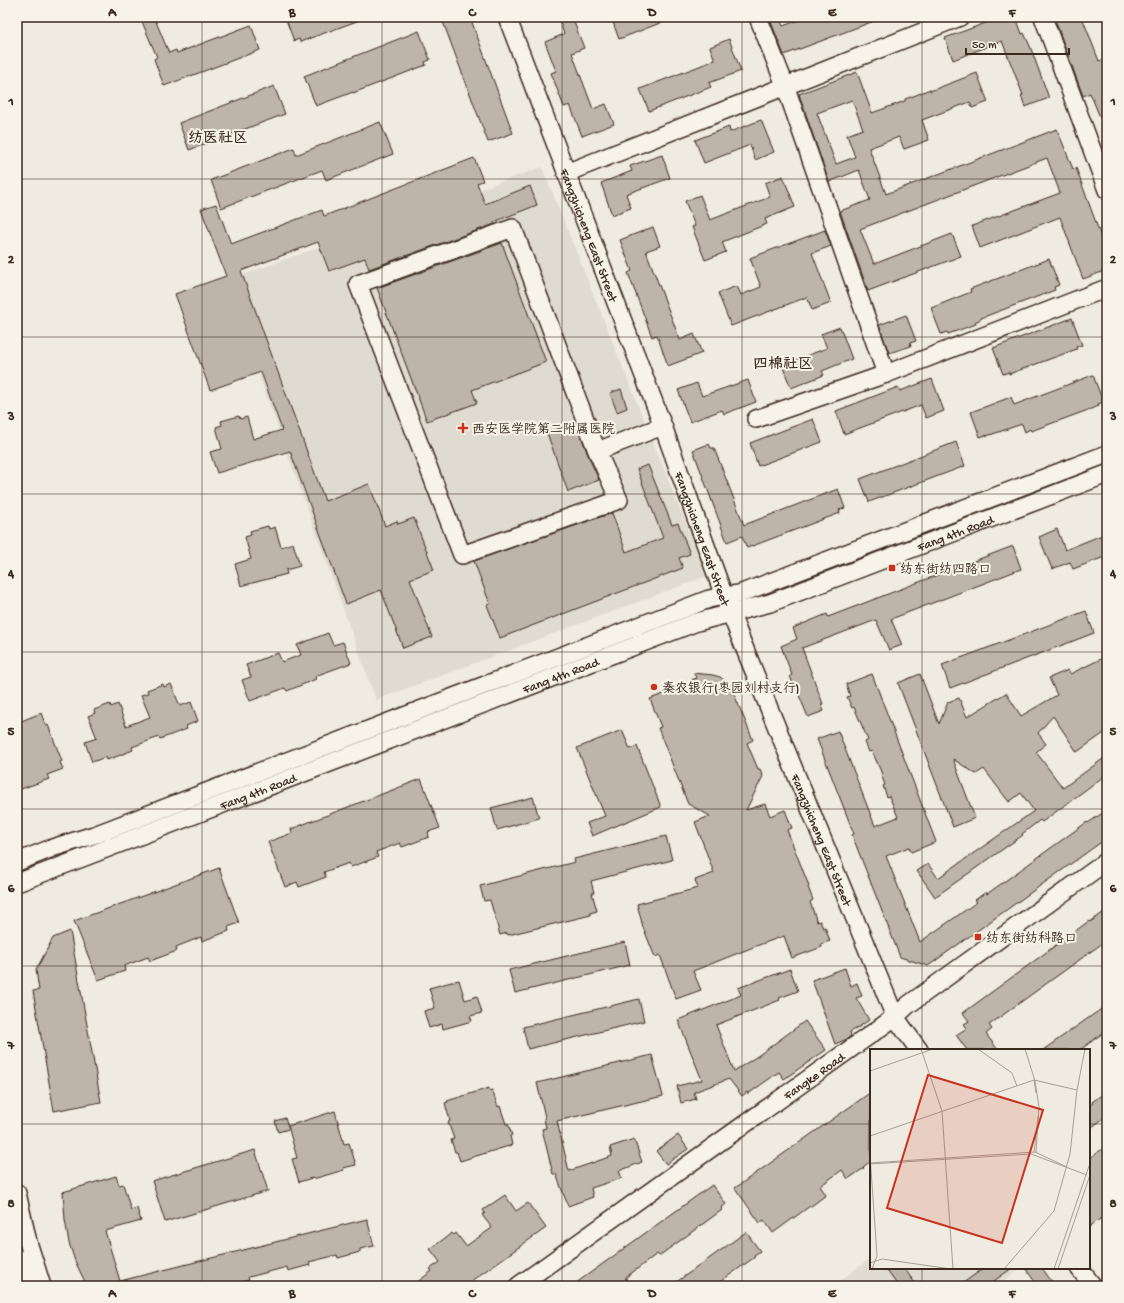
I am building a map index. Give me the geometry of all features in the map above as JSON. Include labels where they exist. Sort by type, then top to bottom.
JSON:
[{"type":"street","name":"Fangzhicheng East Street","points":[[507,17],[663,426],[724,596],[895,1017],[918,1049]]},
{"type":"street","points":[[758,17],[785,85],[886,374]]},
{"type":"street","points":[[566,173],[960,17]]},
{"type":"street","points":[[1043,17],[1107,190]]},
{"type":"street","points":[[513,228],[597,451],[619,500],[462,555],[358,284],[513,228]]},
{"type":"street","points":[[756,419],[886,374],[1107,288]]},
{"type":"street","points":[[597,451],[663,426]]},
{"type":"street","name":"Fang 4th Road","points":[[17,862],[52,848],[105,831],[709,599],[739,594],[1107,454]]},
{"type":"street","name":"Fang 4th Road","points":[[17,883],[697,622],[770,603],[1107,474]]},
{"type":"street","name":"Fangke Road","points":[[518,1286],[895,1017],[908,1005],[1107,861]]},
{"type":"street","points":[[17,1192],[28,1242],[42,1286]]},
{"type":"street","points":[[17,1258],[26,1286]]},
{"type":"street","points":[[1080,1269],[1093,1286]]},
{"type":"shaded area","name":"西安医学院第二附属医院","points":[[542,167],[707,576],[376,700],[225,281]]},
{"type":"shaded area","points":[[870,1259],[870,1269],[1020,1269],[997,1286],[833,1286]]},
{"type":"building","points":[[140,17],[154,17],[169,53],[176,50],[177,53],[251,25],[260,50],[164,86],[154,59],[157,57]]},
{"type":"building","points":[[285,17],[365,18],[300,42],[299,39],[294,41]]},
{"type":"building","points":[[444,17],[470,17],[513,133],[488,142],[443,22],[446,21]]},
{"type":"building","points":[[558,17],[572,17],[584,48],[572,53],[593,109],[606,104],[614,124],[582,136],[570,105],[564,107],[551,73],[556,71],[545,42],[564,34]]},
{"type":"building","points":[[611,17],[673,17],[673,18],[619,39]]},
{"type":"building","points":[[769,17],[779,17],[783,26],[807,17],[882,18],[784,55]]},
{"type":"building","points":[[1002,17],[1016,17],[1022,34],[1024,33],[1030,46],[1049,98],[1025,107],[1021,95],[1023,95],[1002,41],[953,60],[945,38]]},
{"type":"building","points":[[1054,17],[1082,17],[1099,61],[1107,58],[1107,134],[1090,93],[1083,96]]},
{"type":"building","points":[[419,31],[430,60],[425,62],[426,65],[316,106],[304,76]]},
{"type":"building","points":[[729,39],[741,71],[709,83],[711,87],[649,111],[640,89],[715,60],[710,47]]},
{"type":"building","points":[[857,72],[872,113],[905,101],[905,99],[930,89],[930,91],[977,73],[988,102],[972,108],[970,102],[922,120],[929,140],[904,149],[899,137],[869,148],[886,194],[1057,129],[1073,169],[1076,168],[1107,253],[1107,270],[1083,279],[1060,217],[980,248],[972,226],[1060,193],[1047,158],[860,229],[874,264],[952,234],[961,256],[868,291],[840,211],[870,200],[859,170],[829,182],[799,94]],"holes":[[[852,100],[863,129],[847,135],[855,157],[836,164],[817,113]]]},
{"type":"building","points":[[274,86],[285,114],[189,150],[179,123]]},
{"type":"building","points":[[761,120],[774,152],[755,160],[750,145],[704,163],[695,140],[729,127],[730,132]]},
{"type":"building","points":[[380,122],[393,154],[326,180],[322,170],[221,208],[211,180],[294,148],[296,155]]},
{"type":"building","points":[[662,155],[670,178],[626,194],[631,208],[612,215],[601,183],[632,171],[630,166]]},
{"type":"building","points":[[474,158],[483,181],[477,183],[485,204],[530,186],[537,205],[494,222],[495,224],[369,269],[365,258],[329,271],[318,242],[241,271],[325,501],[369,484],[385,526],[397,521],[398,524],[414,518],[434,570],[410,579],[432,637],[403,648],[381,590],[346,604],[290,451],[217,473],[210,452],[222,449],[216,427],[222,425],[221,421],[239,416],[240,419],[247,417],[253,439],[282,430],[261,372],[210,390],[175,294],[226,276],[201,209],[216,204],[231,244],[322,210],[324,216]]},
{"type":"building","points":[[783,176],[795,207],[765,219],[767,224],[722,242],[726,252],[705,260],[692,227],[695,226],[685,201],[700,195],[710,220],[770,197],[765,183]]},
{"type":"building","points":[[653,227],[660,246],[646,251],[680,340],[694,334],[702,353],[668,366],[657,335],[652,337],[628,273],[632,271],[620,240]]},
{"type":"building","points":[[825,230],[831,246],[812,253],[831,303],[812,310],[807,297],[731,326],[718,293],[737,286],[741,295],[761,287],[750,258]]},
{"type":"building","points":[[502,243],[546,362],[472,390],[477,403],[427,421],[377,288]]},
{"type":"building","points":[[1049,259],[1059,285],[1054,287],[1055,290],[981,318],[975,322],[976,324],[948,334],[947,332],[941,334],[931,308],[971,292],[970,289]]},
{"type":"building","points":[[906,315],[916,341],[910,343],[911,346],[889,353],[879,325]]},
{"type":"building","points":[[1072,318],[1082,345],[1076,347],[1077,349],[1009,374],[1009,372],[1003,374],[993,348]]},
{"type":"building","points":[[840,327],[852,359],[822,371],[824,375],[791,388],[782,365],[827,348],[821,334]]},
{"type":"building","points":[[1093,375],[1103,402],[1098,404],[1099,406],[1031,431],[1030,429],[1025,432],[1022,424],[980,437],[971,412],[1011,397],[1014,405]]},
{"type":"building","points":[[932,379],[944,411],[926,418],[921,405],[844,434],[836,411],[898,387],[900,391]]},
{"type":"building","points":[[748,380],[756,402],[724,414],[722,410],[690,422],[678,390],[697,383],[702,396]]},
{"type":"building","points":[[621,389],[627,408],[617,412],[610,393]]},
{"type":"building","points":[[813,419],[822,442],[758,466],[750,443]]},
{"type":"building","points":[[576,422],[599,480],[568,492],[547,433]]},
{"type":"building","points":[[956,442],[965,466],[869,502],[860,479]]},
{"type":"building","points":[[709,444],[711,448],[714,448],[744,525],[838,489],[845,508],[839,510],[840,513],[747,548],[742,536],[727,542],[693,450]]},
{"type":"building","points":[[648,465],[672,525],[678,523],[690,554],[679,558],[683,568],[500,638],[487,605],[490,604],[474,561],[612,513],[626,552],[663,538],[637,469]]},
{"type":"building","points":[[268,526],[269,529],[275,527],[281,547],[293,543],[300,566],[286,570],[287,574],[241,586],[235,564],[251,559],[245,537],[251,535],[250,531]]},
{"type":"building","points":[[1057,529],[1065,550],[1107,533],[1107,556],[1073,569],[1070,562],[1052,569],[1039,537]]},
{"type":"building","points":[[1013,546],[1021,569],[891,619],[902,645],[889,650],[876,620],[802,648],[823,704],[821,704],[824,711],[808,717],[790,676],[792,675],[781,646],[797,639],[793,628],[827,614],[828,617]]},
{"type":"building","points":[[1086,611],[1094,633],[950,688],[942,665]]},
{"type":"building","points":[[328,633],[333,645],[343,642],[351,663],[315,676],[316,679],[287,691],[285,688],[250,701],[242,680],[251,677],[246,665],[278,653],[282,662],[301,655],[297,645]]},
{"type":"building","points":[[1107,656],[1107,731],[1077,752],[1053,716],[1038,733],[1046,744],[1036,752],[1063,788],[1107,756],[1107,774],[1042,822],[1040,820],[1022,834],[1023,835],[935,897],[917,871],[928,864],[938,878],[1034,811],[1021,793],[1009,802],[984,769],[976,774],[953,759],[975,818],[953,827],[898,683],[920,674],[939,724],[948,702],[959,698],[967,717],[1006,693],[1021,716],[1057,695],[1049,678],[1068,670],[1070,674]]},
{"type":"building","points":[[693,673],[720,677],[728,683],[732,689],[753,740],[747,743],[758,769],[760,769],[763,776],[746,810],[765,804],[770,816],[785,810],[792,828],[787,830],[813,900],[810,902],[817,922],[820,921],[823,928],[825,927],[830,941],[821,944],[822,947],[792,958],[784,936],[756,946],[693,971],[701,990],[676,999],[660,955],[655,957],[643,927],[637,904],[698,888],[695,880],[714,873],[695,822],[710,816],[688,804],[658,728],[661,727],[650,699],[692,683],[691,680],[697,678]]},
{"type":"building","points":[[872,674],[936,842],[911,852],[909,847],[886,856],[920,942],[977,902],[975,900],[986,892],[987,894],[1087,822],[1088,823],[1107,810],[1107,838],[928,966],[900,957],[852,835],[854,834],[817,739],[838,731],[875,826],[898,817],[889,796],[887,797],[883,786],[885,785],[882,774],[872,751],[869,752],[865,742],[868,740],[854,707],[852,708],[847,697],[850,696],[846,684]]},
{"type":"building","points":[[163,684],[164,687],[171,684],[180,706],[191,702],[198,721],[186,726],[187,729],[132,747],[133,750],[118,756],[107,760],[106,757],[92,762],[85,742],[97,738],[88,716],[95,713],[94,710],[110,704],[111,707],[118,704],[126,726],[150,717],[141,695],[148,693],[147,690]]},
{"type":"building","points":[[41,713],[46,726],[48,725],[62,761],[60,762],[63,769],[47,775],[49,779],[21,789],[20,786],[17,787],[17,729],[20,728],[19,722]]},
{"type":"building","points":[[622,730],[630,749],[637,746],[661,807],[592,836],[587,823],[605,816],[577,748]]},
{"type":"building","points":[[421,779],[440,828],[428,832],[429,837],[402,847],[400,843],[376,852],[378,857],[351,867],[349,863],[324,872],[326,877],[299,887],[297,882],[285,887],[268,842],[292,833],[291,829]]},
{"type":"building","points":[[533,797],[539,818],[497,830],[491,808]]},
{"type":"building","points":[[666,836],[672,860],[591,881],[594,893],[592,893],[597,911],[590,913],[591,915],[508,935],[507,933],[500,935],[490,900],[484,901],[480,886],[575,862],[574,859]]},
{"type":"building","points":[[219,868],[239,923],[228,927],[229,931],[202,941],[201,937],[176,947],[177,951],[150,961],[148,957],[124,966],[125,971],[98,980],[74,921]]},
{"type":"building","points":[[1107,910],[1107,940],[989,1025],[992,1029],[986,1034],[997,1049],[966,1049],[956,1035],[967,1028],[964,1024],[969,1021],[963,1013],[1089,921],[1090,922]]},
{"type":"building","points":[[70,931],[101,1102],[54,1111],[33,991],[39,990],[36,970],[53,938]]},
{"type":"building","points":[[625,942],[630,965],[515,993],[509,970]]},
{"type":"building","points":[[845,968],[851,986],[857,983],[862,996],[856,998],[869,1020],[850,1032],[851,1036],[847,1039],[835,1044],[812,980]]},
{"type":"building","points":[[790,969],[798,991],[779,998],[780,1000],[716,1025],[734,1071],[759,1055],[805,1021],[826,1050],[784,1079],[779,1072],[748,1094],[747,1092],[742,1096],[729,1079],[694,1092],[696,1099],[681,1103],[677,1086],[702,1080],[678,1020],[741,995],[738,988]]},
{"type":"building","points":[[459,980],[465,1000],[477,996],[482,1013],[470,1016],[472,1021],[443,1029],[442,1024],[429,1028],[424,1011],[435,1008],[429,988]]},
{"type":"building","points":[[639,999],[644,1021],[528,1049],[523,1027]]},
{"type":"building","points":[[1107,1005],[1107,1030],[1081,1049],[1044,1049]]},
{"type":"building","points":[[652,1055],[663,1096],[557,1121],[569,1171],[612,1156],[610,1147],[634,1139],[642,1162],[619,1171],[622,1178],[591,1188],[593,1197],[568,1206],[556,1174],[553,1174],[542,1129],[546,1128],[545,1117],[537,1083]]},
{"type":"building","points":[[489,1088],[489,1091],[492,1090],[498,1107],[500,1106],[506,1124],[508,1124],[512,1135],[510,1136],[512,1145],[460,1161],[451,1140],[454,1139],[448,1122],[450,1121],[445,1103],[448,1102],[447,1101]]},
{"type":"building","points":[[1107,1091],[1107,1116],[1090,1128],[1090,1105],[1093,1103],[1092,1102]]},
{"type":"building","points":[[870,1093],[870,1162],[863,1167],[864,1168],[848,1179],[842,1170],[820,1186],[826,1195],[810,1207],[773,1233],[764,1220],[760,1223],[735,1188]]},
{"type":"building","points":[[335,1111],[344,1144],[349,1143],[356,1165],[343,1168],[344,1170],[299,1182],[292,1159],[297,1158],[288,1126]]},
{"type":"building","points":[[285,1118],[289,1129],[278,1132],[275,1121]]},
{"type":"building","points":[[678,1135],[688,1149],[666,1164],[656,1151]]},
{"type":"building","points":[[1107,1146],[1107,1214],[1090,1226],[1090,1157]]},
{"type":"building","points":[[255,1150],[268,1191],[165,1222],[152,1181]]},
{"type":"building","points":[[116,1176],[119,1185],[123,1184],[131,1210],[137,1208],[141,1221],[105,1231],[120,1281],[367,1219],[374,1246],[360,1249],[360,1252],[338,1258],[337,1255],[309,1262],[310,1265],[288,1271],[287,1267],[248,1277],[249,1280],[228,1286],[87,1286],[75,1261],[69,1243],[65,1220],[63,1192]]},
{"type":"building","points":[[712,1185],[726,1204],[721,1208],[722,1210],[659,1256],[657,1254],[625,1278],[627,1279],[617,1286],[572,1286]]},
{"type":"building","points":[[505,1195],[516,1211],[528,1203],[546,1228],[464,1286],[412,1286],[432,1271],[430,1269],[440,1262],[430,1249],[452,1233],[454,1235],[456,1233],[466,1246],[492,1228],[482,1215],[485,1213],[483,1210]]},
{"type":"building","points":[[746,1232],[760,1251],[754,1255],[755,1257],[714,1286],[671,1286]]},
{"type":"building","points":[[886,1269],[905,1269],[917,1286],[898,1286]]},
{"type":"building","points":[[983,1269],[1011,1269],[987,1286],[959,1286]]},
{"type":"building","points":[[1026,1269],[1043,1269],[1055,1286],[1038,1286]]},
{"type":"place","name":"西安医学院第二附属医院","points":[[463,428]]},
{"type":"place","name":"纺东街纺四路口","points":[[892,568]]},
{"type":"place","name":"秦农银行(枣园刘村支行)","points":[[654,687]]},
{"type":"place","name":"纺东街纺科路口","points":[[978,937]]},
{"type":"district","name":"纺医社区","points":[[218,137]]},
{"type":"district","name":"四棉社区","points":[[783,363]]}]
